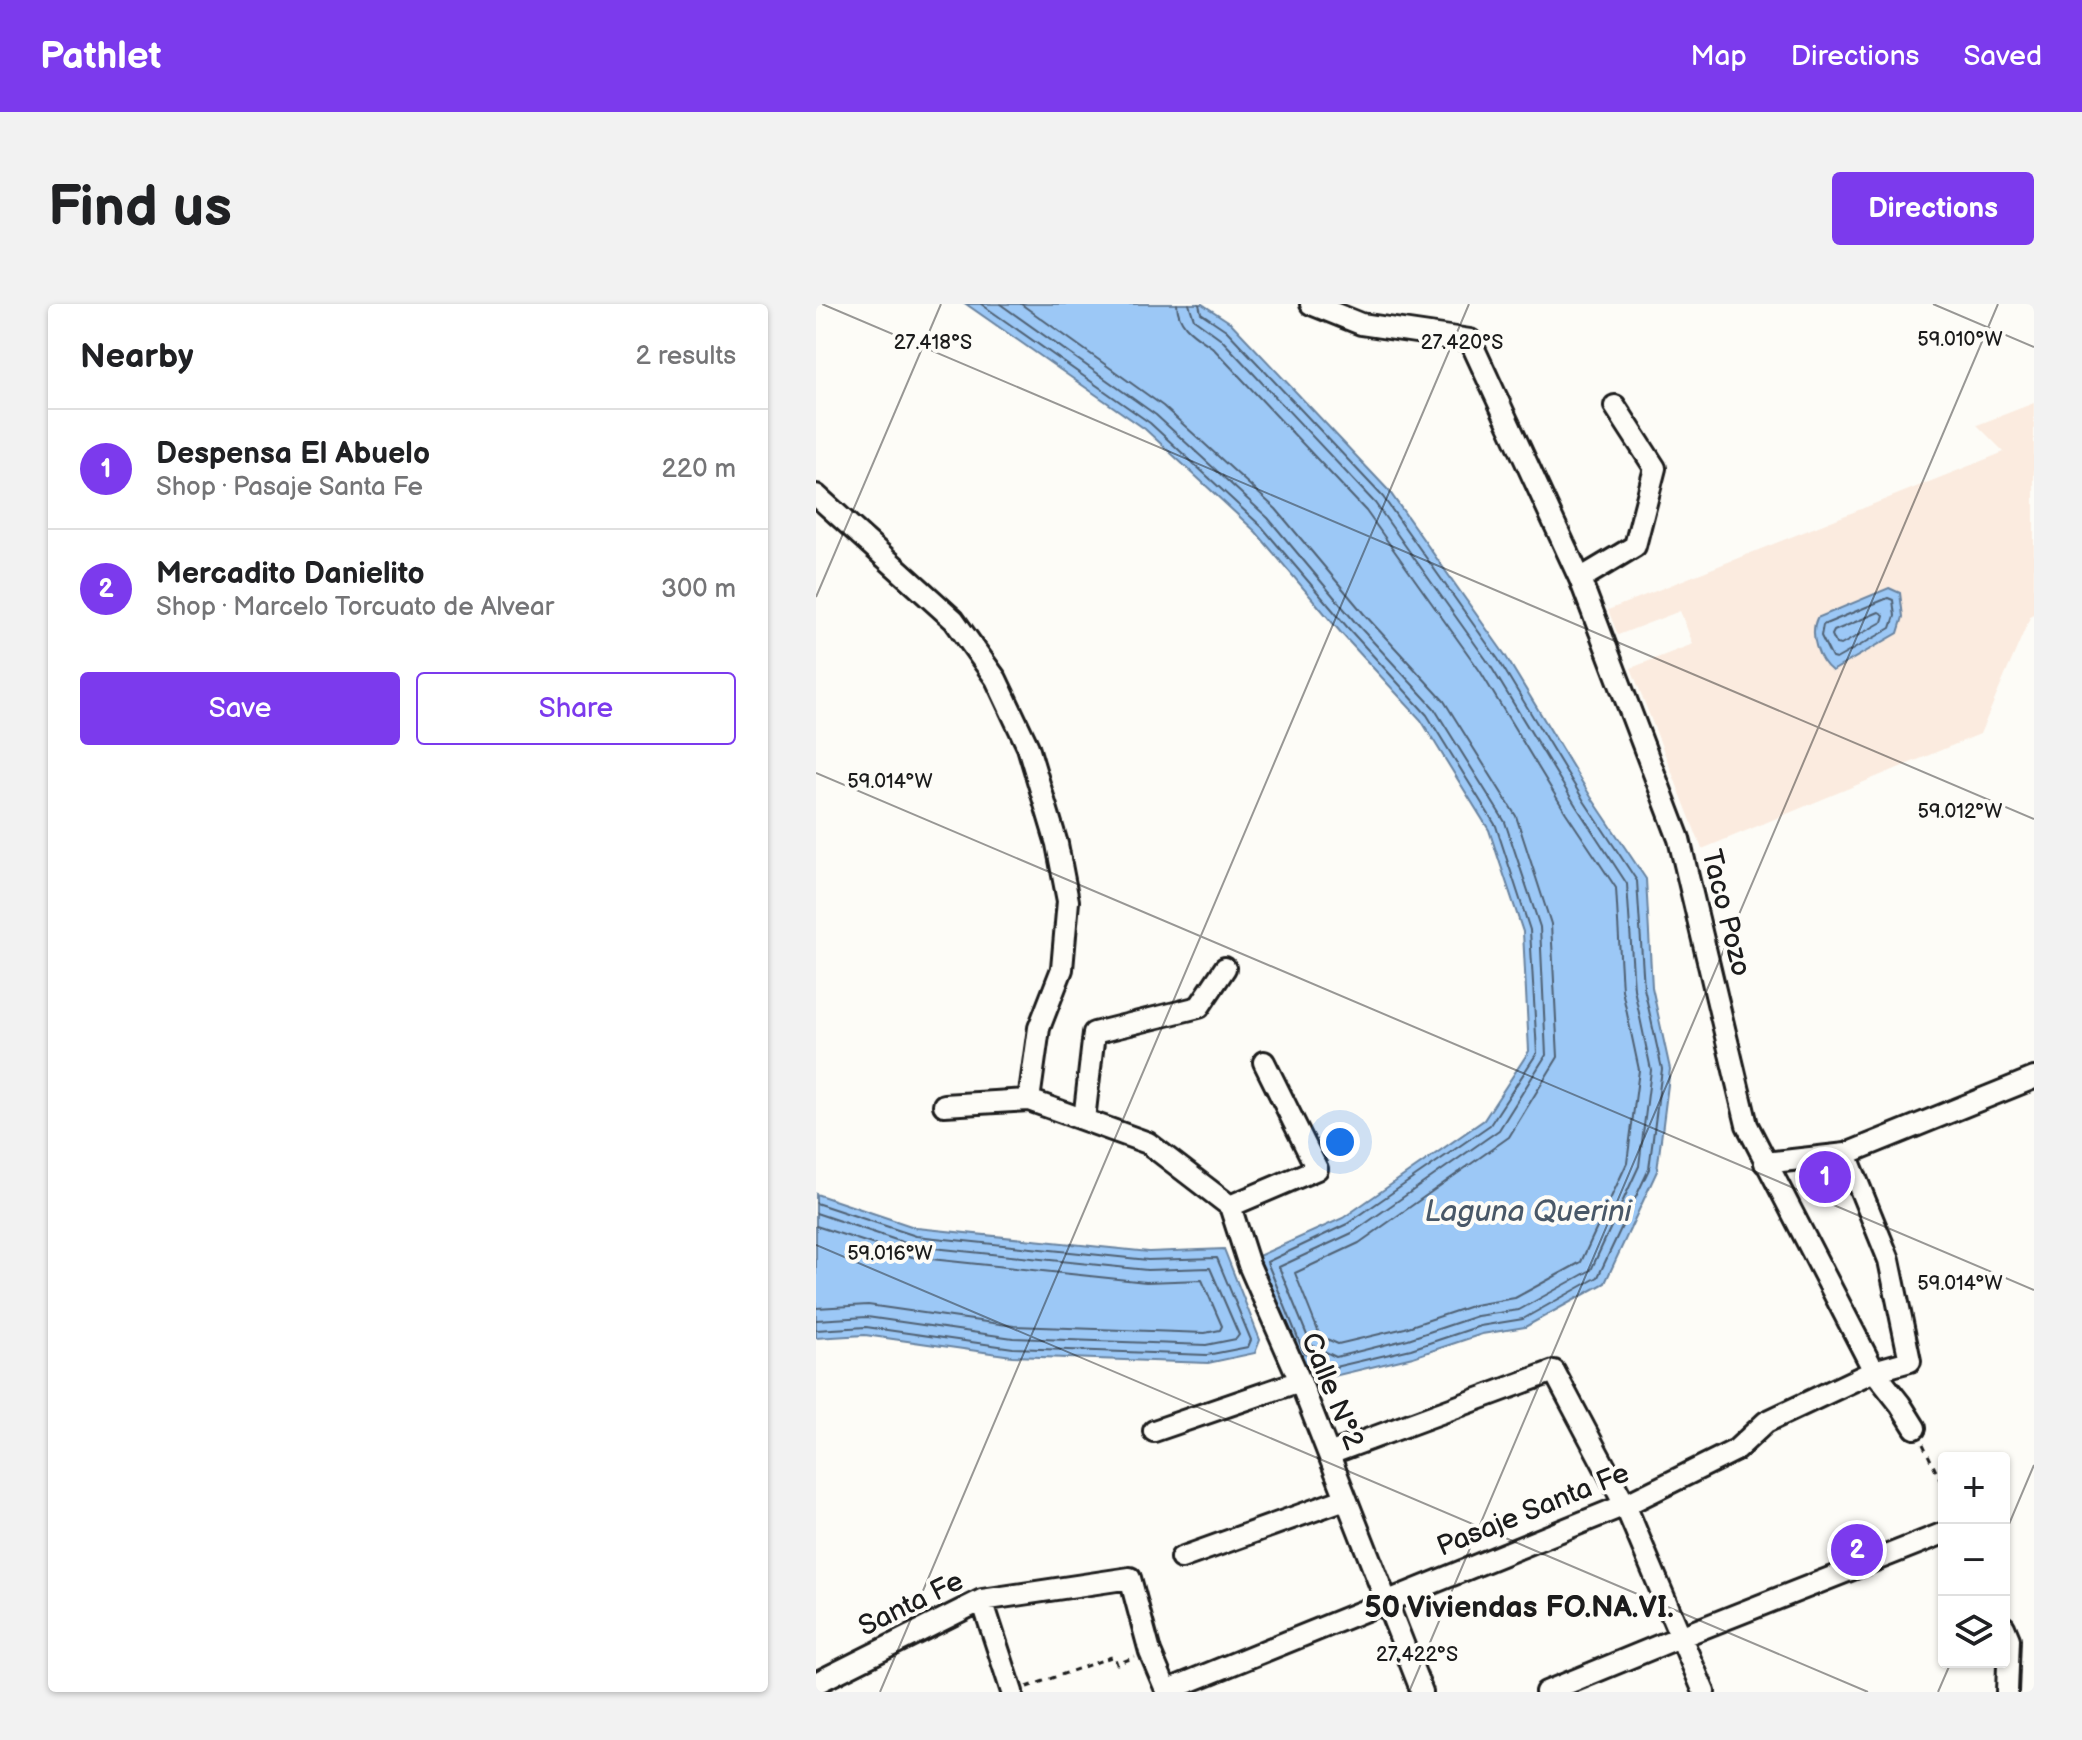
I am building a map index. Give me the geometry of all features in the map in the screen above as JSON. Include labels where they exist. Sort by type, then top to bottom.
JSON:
[{"type":"street","name":"Taco Pozo","points":[[1311,304],[1361,324],[1470,340],[1580,579],[1679,839],[1747,1125],[1874,1371],[1915,1428]]},
{"type":"street","points":[[1580,579],[1635,546],[1655,468],[1615,406]]},
{"type":"street","points":[[816,495],[954,620],[996,679],[1028,747],[1057,844],[1068,901],[1062,969],[1039,1028],[1029,1100]]},
{"type":"street","points":[[1084,1120],[1094,1033],[1199,1007],[1225,968]]},
{"type":"street","points":[[944,1105],[1029,1100],[1148,1143],[1230,1206],[1317,1169],[1264,1062]]},
{"type":"street","points":[[1765,1163],[1846,1154],[2034,1078]]},
{"type":"street","name":"Pasaje Santa Fe","points":[[1166,1691],[1625,1505],[1736,1450],[1766,1422],[1874,1371],[1910,1361],[1889,1260],[1846,1154]]},
{"type":"street","name":"Calle N°2","points":[[1230,1206],[1249,1265],[1300,1381],[1422,1692]]},
{"type":"street","points":[[1329,1454],[1554,1371],[1625,1505],[1704,1692]]},
{"type":"street","points":[[1154,1431],[1300,1381]]},
{"type":"street","points":[[1181,1558],[1345,1499]]},
{"type":"street","points":[[1546,1692],[1938,1535]]},
{"type":"street","name":"Santa Fe","points":[[816,1683],[982,1600],[1130,1578],[1150,1652]]},
{"type":"street","points":[[982,1600],[1019,1689]]},
{"type":"street","points":[[1150,1652],[1166,1691]]},
{"type":"street","points":[[2007,1692],[2008,1668]]},
{"type":"path","points":[[1915,1428],[1938,1476]]},
{"type":"path","points":[[1019,1689],[1114,1656],[1117,1664],[1150,1652]]},
{"type":"shaded area","points":[[2034,403],[2034,614],[1980,734],[1702,849],[1631,668],[1693,644],[1680,611],[1618,635],[1608,610],[2004,452],[1977,425]]},
{"type":"water","name":"Laguna Querini","points":[[966,304],[1202,304],[1231,323],[1389,491],[1505,655],[1591,797],[1646,879],[1652,987],[1670,1069],[1657,1171],[1605,1283],[1525,1327],[1482,1334],[1413,1357],[1334,1376],[1298,1360],[1254,1258],[1343,1218],[1484,1120],[1529,1051],[1523,932],[1489,830],[1421,720],[1342,634],[1256,532],[1145,429]]},
{"type":"water","points":[[1889,588],[1900,593],[1903,617],[1898,633],[1832,671],[1816,647],[1814,632],[1817,618]]},
{"type":"water","points":[[816,1194],[917,1228],[1149,1252],[1224,1249],[1260,1340],[1255,1353],[1208,1363],[1012,1356],[865,1335],[816,1338]]},
{"type":"place","name":"Despensa El Abuelo","points":[[1825,1177]]},
{"type":"place","name":"Mercadito Danielito","points":[[1857,1550]]},
{"type":"district","name":"50 Viviendas FO.NA.VI.","points":[[1519,1608]]}]
